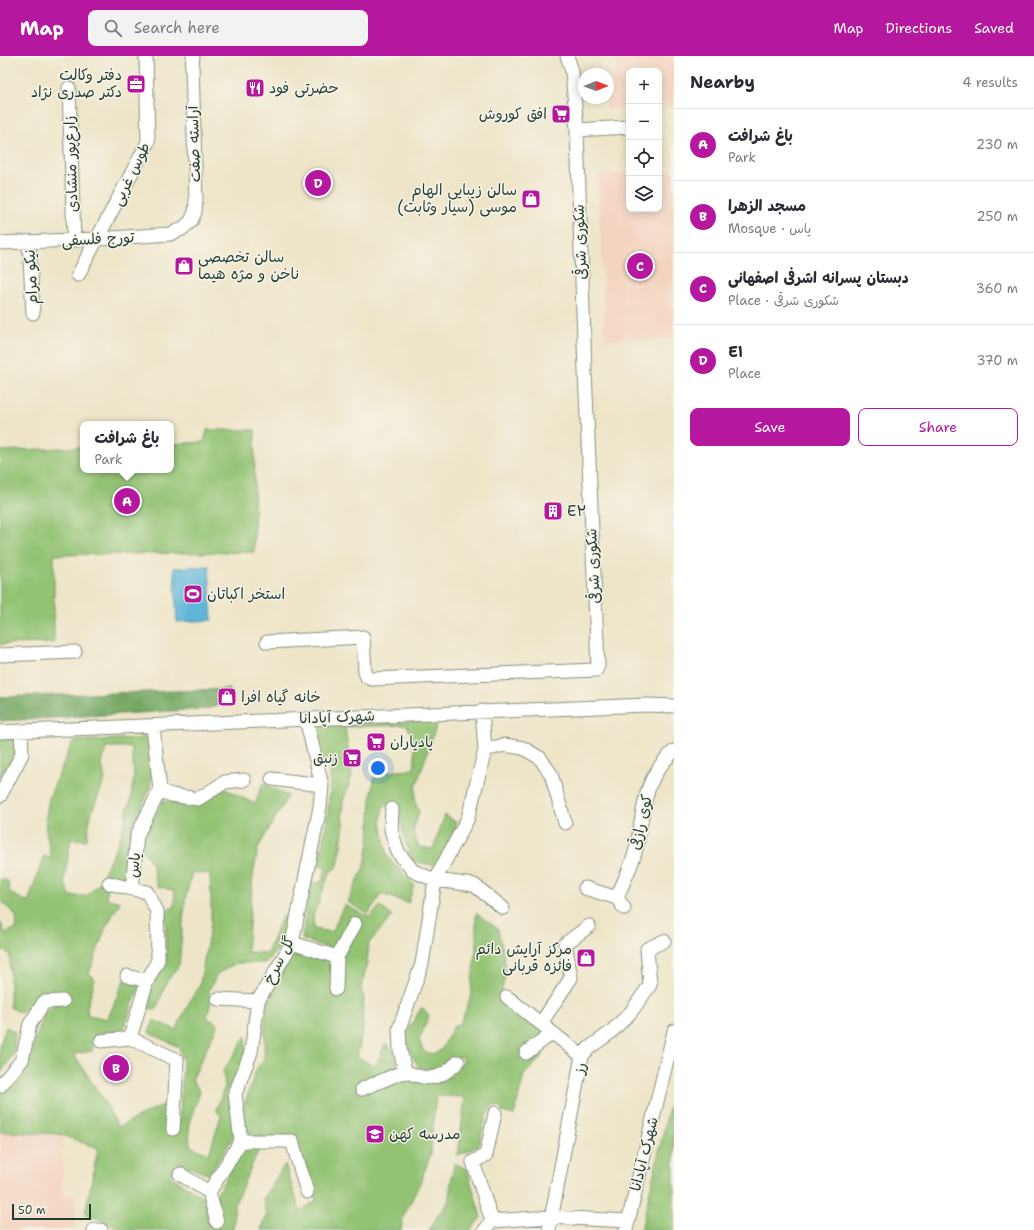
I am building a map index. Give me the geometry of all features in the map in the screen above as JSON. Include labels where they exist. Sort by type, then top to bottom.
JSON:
[{"type":"street","name":"طوس غربی","points":[[78,275],[98,240],[148,142],[146,56]]},
{"type":"street","name":"شکوری شرقی","points":[[267,642],[363,637],[365,672],[367,677],[372,679],[596,670],[598,666],[584,361],[577,130],[572,72],[567,56]]},
{"type":"street","name":"شکوری شرقی","points":[[572,72],[576,56]]},
{"type":"street","name":"آراسته صفت","points":[[191,59],[196,201],[195,212],[191,221]]},
{"type":"street","name":"زارع‌پور منشادی","points":[[69,88],[74,240]]},
{"type":"street","points":[[577,130],[626,127]]},
{"type":"street","name":"تورج فلسفی","points":[[0,243],[98,240],[170,234],[182,229],[191,221]]},
{"type":"street","name":"نیکو مرام","points":[[30,242],[33,312]]},
{"type":"street","points":[[0,655],[75,652]]},
{"type":"street","name":"شهرک آپادانا","points":[[0,732],[482,711],[647,705],[674,706]]},
{"type":"street","points":[[405,1071],[400,1050],[399,1029],[422,964],[436,880],[468,818],[485,750],[482,711]]},
{"type":"street","name":"گل سرخ","points":[[241,1141],[235,1094],[251,1052],[258,1001],[292,943],[320,807],[322,785],[306,719]]},
{"type":"street","points":[[153,726],[160,790],[172,795],[198,799],[225,782],[244,780]]},
{"type":"street","points":[[0,796],[22,754],[21,731]]},
{"type":"street","points":[[485,750],[504,745],[523,748],[540,758],[552,774],[565,823]]},
{"type":"street","name":"کوی رازقی","points":[[585,888],[620,903],[636,850],[644,803],[652,778],[665,759],[674,751]]},
{"type":"street","points":[[272,779],[322,785]]},
{"type":"street","name":"یاس","points":[[130,1038],[147,981],[158,960],[157,911],[147,892],[132,889],[137,835],[160,790]]},
{"type":"street","points":[[392,809],[391,830],[398,852],[413,870],[436,880],[474,885],[503,908]]},
{"type":"street","points":[[109,883],[132,889]]},
{"type":"street","points":[[336,989],[337,957],[355,924]]},
{"type":"street","points":[[540,1023],[571,978],[565,944],[589,926]]},
{"type":"street","name":"رز","points":[[549,1230],[582,1056],[589,1048],[611,1032],[631,1012],[650,985],[647,949],[664,941]]},
{"type":"street","points":[[292,943],[337,957]]},
{"type":"street","points":[[127,976],[147,981]]},
{"type":"street","points":[[507,997],[582,1056]]},
{"type":"street","points":[[218,999],[258,1001]]},
{"type":"street","points":[[0,1086],[22,1060],[30,1024],[44,1002],[63,1001]]},
{"type":"street","name":"شهرک آپادانا","points":[[627,1225],[674,1032]]},
{"type":"street","points":[[526,1053],[552,1033]]},
{"type":"street","points":[[101,1041],[130,1038],[177,1060],[173,1129]]},
{"type":"street","points":[[362,1089],[405,1071],[419,1077],[434,1078],[447,1073],[458,1062]]},
{"type":"street","points":[[495,1113],[486,1155],[473,1162],[489,1226],[552,1217],[627,1225]]},
{"type":"street","points":[[209,1192],[241,1141],[292,1141],[307,1192]]},
{"type":"street","points":[[180,1174],[209,1192],[217,1222]]},
{"type":"street","points":[[94,1230],[101,1230]]},
{"type":"shaded area","points":[[615,56],[674,56],[674,106],[662,107],[662,68],[626,68],[626,108],[606,110],[606,104],[614,104],[614,78],[616,76]]},
{"type":"shaded area","points":[[674,171],[674,338],[605,340],[598,175],[626,174],[626,212],[662,212],[662,172]]},
{"type":"shaded area","points":[[0,1132],[63,1136],[62,1195],[76,1196],[75,1230],[0,1230]]},
{"type":"green space","points":[[207,430],[255,430],[254,552],[54,555],[54,643],[0,644],[0,451],[80,447],[80,473],[174,473],[174,444],[204,442]]},
{"type":"green space","points":[[230,689],[228,703],[206,709],[0,721],[0,697]]},
{"type":"green space","points":[[439,718],[416,786],[415,802],[419,812],[413,831],[419,847],[433,849],[445,815],[457,823],[450,843],[437,866],[413,861],[403,833],[399,804],[383,806],[381,821],[387,856],[414,885],[408,903],[381,894],[368,914],[348,902],[365,864],[369,841],[371,799],[375,773],[410,770],[414,768],[414,752],[407,725],[345,727],[352,776],[343,801],[342,818],[344,825],[338,866],[330,872],[313,916],[314,929],[332,932],[344,905],[369,917],[380,906],[392,916],[369,943],[367,964],[361,989],[364,998],[362,1015],[363,1029],[357,1057],[375,1066],[386,1043],[394,1051],[398,1067],[359,1083],[358,1094],[406,1076],[451,1076],[464,1061],[459,1056],[440,1067],[431,1069],[419,1068],[411,1053],[406,1033],[422,1007],[429,1016],[419,1040],[424,1052],[435,1054],[442,1049],[453,1027],[460,1024],[470,999],[476,947],[476,913],[498,929],[505,963],[501,1000],[544,1032],[520,1049],[521,1056],[528,1057],[547,1045],[540,1059],[524,1075],[514,1115],[502,1112],[500,1106],[492,1105],[486,1116],[479,1146],[458,1155],[465,1097],[436,1096],[431,1154],[420,1183],[403,1218],[401,1230],[261,1230],[267,1214],[263,1199],[285,1164],[300,1211],[316,1201],[296,1138],[252,1137],[245,1126],[243,1108],[257,1068],[264,1060],[265,1011],[276,985],[293,952],[331,961],[342,959],[361,922],[353,917],[334,950],[302,939],[310,885],[322,881],[326,868],[317,863],[326,826],[330,788],[330,762],[321,759],[312,724],[408,722]]},
{"type":"green space","points":[[16,736],[16,754],[0,777],[0,738]]},
{"type":"green space","points":[[147,738],[151,770],[150,789],[136,818],[131,833],[126,879],[103,875],[119,841],[131,797],[134,776],[131,747],[106,747],[102,765],[105,779],[90,817],[87,840],[71,839],[64,881],[70,896],[87,896],[100,882],[108,888],[106,898],[120,902],[105,929],[89,974],[95,979],[87,1007],[88,1015],[107,1019],[124,980],[140,985],[123,1030],[96,1034],[92,1051],[74,1054],[107,1106],[118,1127],[169,1102],[169,1133],[179,1132],[183,1061],[179,1047],[149,1033],[154,1020],[176,1030],[192,997],[199,988],[211,923],[210,874],[192,872],[185,901],[179,965],[166,983],[156,1010],[146,1007],[157,975],[166,963],[166,910],[174,907],[175,891],[157,886],[151,861],[142,850],[144,837],[163,801],[201,804],[225,789],[255,804],[263,783],[288,796],[258,848],[253,875],[247,952],[267,953],[283,915],[286,920],[285,942],[265,963],[236,963],[217,974],[209,991],[211,1001],[207,1018],[218,1024],[192,1080],[200,1092],[189,1123],[190,1146],[209,1154],[221,1116],[216,1110],[225,1086],[223,1071],[246,1036],[245,1057],[235,1134],[209,1175],[176,1162],[170,1176],[203,1197],[212,1226],[224,1225],[216,1195],[244,1147],[261,1145],[234,1205],[234,1224],[232,1230],[124,1230],[85,1214],[98,1148],[59,1134],[0,1132],[0,1094],[31,1053],[45,1011],[57,1005],[42,998],[20,1013],[10,1007],[10,954],[0,949],[0,922],[5,933],[17,928],[16,916],[2,900],[0,893],[0,879],[8,881],[10,893],[28,902],[44,856],[51,857],[45,824],[49,798],[73,741]]},
{"type":"green space","points":[[6,1027],[15,1032],[14,1054],[0,1074],[0,1044]]},
{"type":"green space","points":[[674,1086],[674,1230],[641,1230]]},
{"type":"green space","points":[[454,1163],[467,1169],[481,1217],[471,1230],[429,1230],[438,1215],[448,1203]]},
{"type":"water","name":"استخر اکباتان","points":[[209,566],[212,620],[177,622],[174,568]]},
{"type":"place","name":"دفتر وکالت دکتر صدری نژاد","points":[[136,84]]},
{"type":"place","name":"حضرتی فود","points":[[255,88]]},
{"type":"place","name":"افق کوروش","points":[[561,114]]},
{"type":"place","name":"E۱","points":[[318,183]]},
{"type":"place","name":"سالن زیبایی الهام موسی (سیار وثابت)","points":[[531,199]]},
{"type":"place","name":"سالن تخصصی ناخن و مژه هیما","points":[[184,266]]},
{"type":"place","name":"دبستان پسرانه اشرفی اصفهانی","points":[[640,266]]},
{"type":"place","name":"باغ شرافت","points":[[127,501]]},
{"type":"place","name":"E۲","points":[[553,511]]},
{"type":"place","name":"استخر اکباتان","points":[[193,594]]},
{"type":"place","name":"خانه گیاه افرا","points":[[227,697]]},
{"type":"place","name":"یادیاران","points":[[376,742]]},
{"type":"place","name":"زنبق","points":[[352,758]]},
{"type":"place","name":"مرکز آرایش دائم فائزه قربانی","points":[[586,958]]},
{"type":"place","name":"مسجد الزهرا","points":[[116,1068]]},
{"type":"place","name":"مدرسه کهن","points":[[375,1134]]}]
